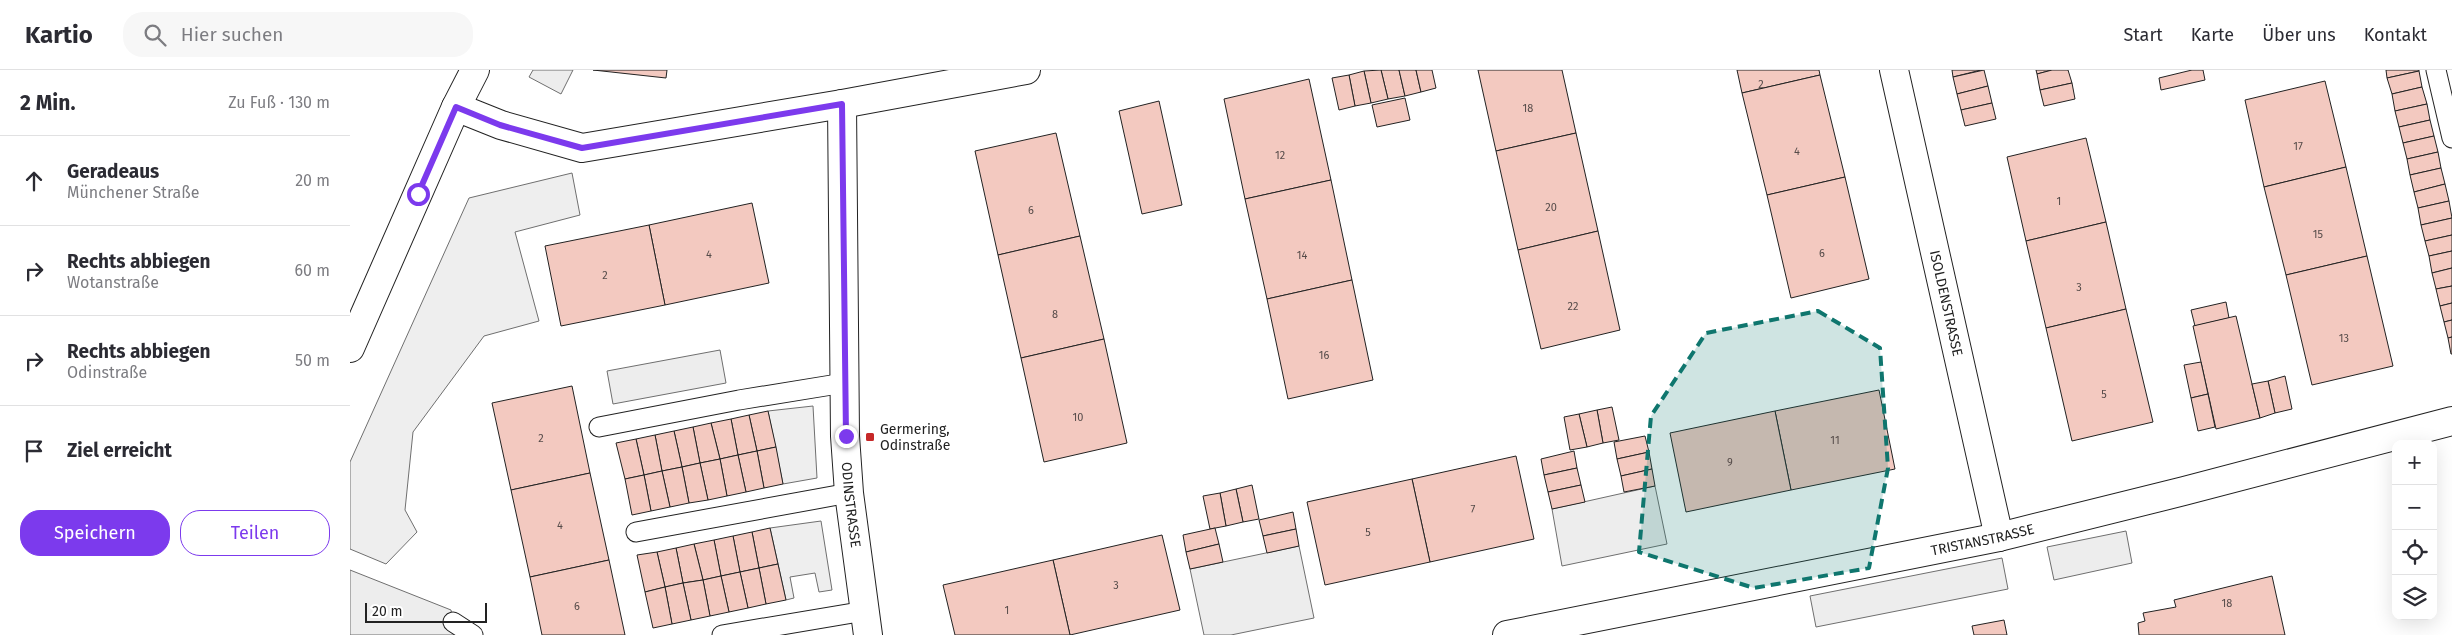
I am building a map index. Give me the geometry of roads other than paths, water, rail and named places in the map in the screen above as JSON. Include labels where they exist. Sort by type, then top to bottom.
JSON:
[{"type":"street","points":[[350,348],[456,107],[475,70]]},
{"type":"street","points":[[456,107],[500,125],[582,148],[842,104],[1026,70]]},
{"type":"street","name":"ISOLDENSTRASSE","points":[[1894,70],[1999,537]]},
{"type":"street","name":"ODINSTRASSE","points":[[842,104],[844,383],[849,493],[866,623]]},
{"type":"street","name":"TRISTANSTRASSE","points":[[1507,635],[1999,537],[2452,421]]},
{"type":"lane","points":[[2436,70],[2452,138]]},
{"type":"lane","points":[[599,427],[739,400],[844,383]]},
{"type":"lane","points":[[636,532],[849,493]]},
{"type":"lane","points":[[453,622],[473,635]]},
{"type":"lane","points":[[722,635],[866,623]]},
{"type":"place","name":"Germering, Odinstraße","points":[[870,437]]}]
